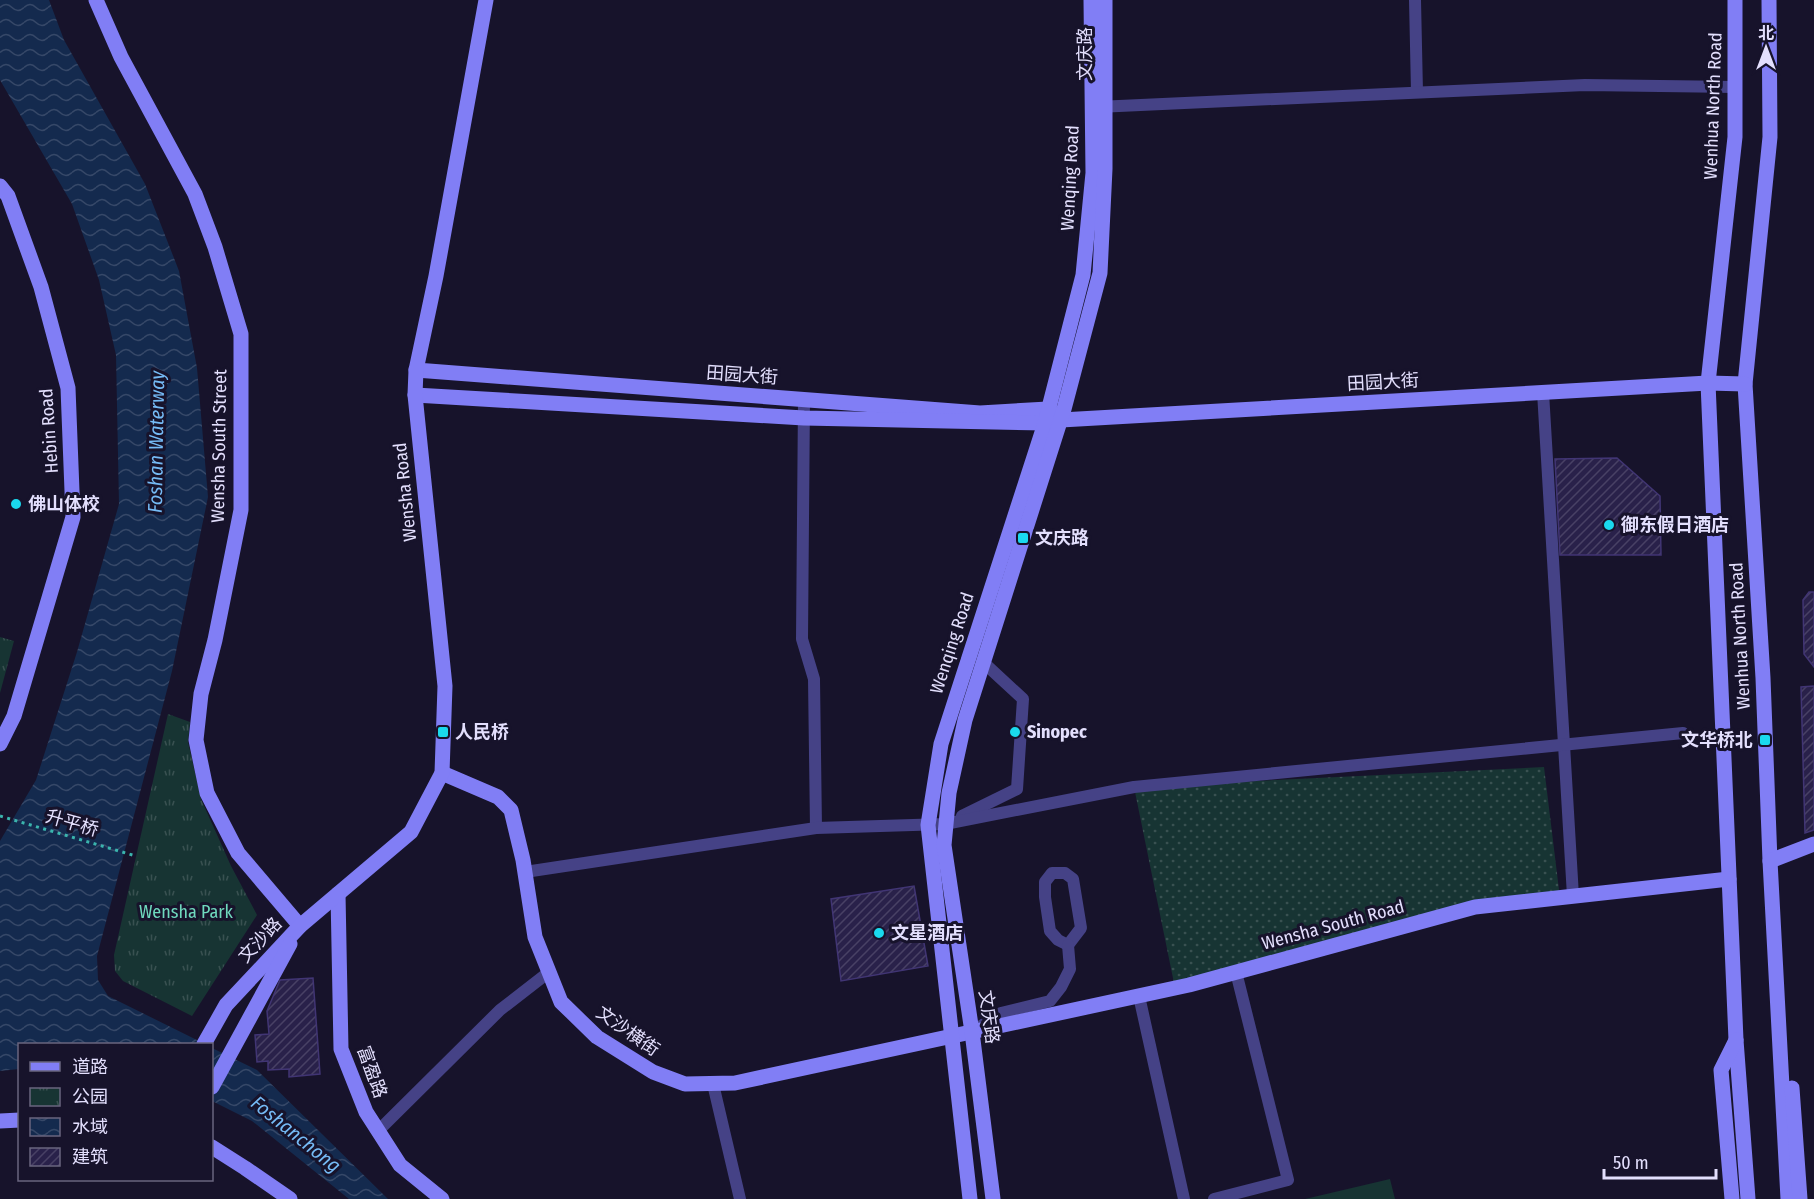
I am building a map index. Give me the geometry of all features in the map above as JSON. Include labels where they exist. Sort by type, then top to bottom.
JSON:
[{"type":"street","name":"Wensha South Street","points":[[96,0],[121,57],[195,194],[215,247],[241,334],[241,510],[215,640],[201,694],[196,740],[207,793],[238,853],[300,926]]},
{"type":"street","name":"Wensha Road","points":[[300,926],[411,832],[442,773],[444,686],[415,395],[416,370],[438,264],[486,0]]},
{"type":"street","name":"文庆路","points":[[996,1196],[944,845],[945,824],[949,793],[965,720],[1061,420],[1100,273],[1105,169],[1091,0]]},
{"type":"street","name":"文庆路","points":[[1099,107],[1105,0]]},
{"type":"street","points":[[1415,0],[1417,92]]},
{"type":"street","name":"Wenhua North Road","points":[[1735,0],[1735,137],[1707,383],[1736,1040],[1748,1199]]},
{"type":"street","name":"Wenhua North Road","points":[[1769,0],[1770,137],[1745,384],[1763,678],[1788,1199]]},
{"type":"street","points":[[1099,107],[1585,85],[1735,87]]},
{"type":"street","name":"Wenqing Road","points":[[970,1199],[928,825],[940,744],[1047,416],[1083,274],[1099,107]]},
{"type":"street","name":"Hebin Road","points":[[0,186],[8,196],[41,288],[68,388],[74,517],[14,716],[0,744]]},
{"type":"street","name":"田园大街","points":[[416,370],[981,413],[1047,416],[1061,420],[1707,383],[1745,384]]},
{"type":"street","points":[[1543,392],[1573,896]]},
{"type":"street","name":"田园大街","points":[[415,395],[804,418],[1047,416]]},
{"type":"street","points":[[804,399],[802,639],[814,679],[816,828]]},
{"type":"street","points":[[945,824],[1017,789],[1023,699],[983,662]]},
{"type":"street","points":[[525,872],[816,828],[945,824],[1134,787],[1683,733]]},
{"type":"street","name":"文沙横街","points":[[442,773],[498,797],[511,810],[525,872],[535,937],[561,1002],[597,1037],[653,1072],[685,1084],[735,1083],[952,1036]]},
{"type":"street","points":[[1770,861],[1814,844]]},
{"type":"street","points":[[972,1032],[1001,1012],[1050,1001],[1061,987],[1070,969],[1068,945],[1081,928],[1072,879],[1065,873],[1052,873],[1045,882],[1050,931],[1058,940],[1068,945]]},
{"type":"street","name":"Wensha South Road","points":[[952,1036],[1139,996],[1475,907],[1729,879]]},
{"type":"street","name":"富盈路","points":[[338,894],[341,1049],[366,1112],[400,1165],[442,1199]]},
{"type":"street","name":"文沙路","points":[[205,1043],[226,1005],[300,926]]},
{"type":"street","name":"文沙路","points":[[213,1085],[300,926]]},
{"type":"street","points":[[378,1131],[500,1010],[549,972]]},
{"type":"street","points":[[1214,1199],[1288,1180],[1236,972]]},
{"type":"street","points":[[1139,996],[1184,1199]]},
{"type":"street","points":[[1732,1199],[1721,1070],[1736,1040]]},
{"type":"street","points":[[1779,1040],[1791,1069],[1800,1199]]},
{"type":"street","points":[[713,1084],[740,1199]]},
{"type":"street","points":[[213,1148],[286,1198]]},
{"type":"path","name":"升平桥","points":[[0,816],[136,856]]},
{"type":"green space","points":[[0,637],[14,641],[0,693]]},
{"type":"green space","name":"Wensha Park","points":[[168,714],[190,722],[188,742],[201,799],[231,866],[257,915],[192,1016],[123,981],[115,971],[114,955]]},
{"type":"green space","points":[[1544,767],[1560,898],[1475,907],[1175,988],[1134,787]]},
{"type":"green space","points":[[1390,1179],[1395,1199],[1305,1199]]},
{"type":"water","name":"Foshan Waterway","points":[[0,0],[49,0],[64,40],[145,184],[179,271],[197,368],[208,497],[172,671],[97,956],[98,980],[108,996],[203,1043],[18,1043],[18,1069],[0,1071],[0,841],[36,780],[77,652],[119,504],[116,355],[99,280],[72,204],[0,80]]},
{"type":"water","name":"Foshanchong","points":[[213,1048],[257,1070],[388,1199],[349,1199],[252,1121],[213,1102]]},
{"type":"building","name":"御东假日酒店","points":[[1617,458],[1660,496],[1661,555],[1560,555],[1555,459]]},
{"type":"building","points":[[1809,592],[1814,592],[1814,667],[1804,654],[1803,600]]},
{"type":"building","points":[[1814,686],[1814,830],[1805,833],[1801,687]]},
{"type":"building","name":"文星酒店","points":[[914,886],[928,966],[841,981],[831,899]]},
{"type":"building","points":[[313,978],[320,1074],[289,1077],[289,1069],[268,1070],[268,1061],[257,1062],[255,1035],[269,1034],[267,1011],[280,980]]},
{"type":"place","name":"佛山体校","points":[[16,504]]},
{"type":"place","name":"御东假日酒店","points":[[1609,525]]},
{"type":"place","name":"文庆路","points":[[1023,538]]},
{"type":"place","name":"人民桥","points":[[443,732]]},
{"type":"place","name":"Sinopec","points":[[1015,732]]},
{"type":"place","name":"文华桥北","points":[[1765,740]]},
{"type":"place","name":"文星酒店","points":[[879,933]]}]
